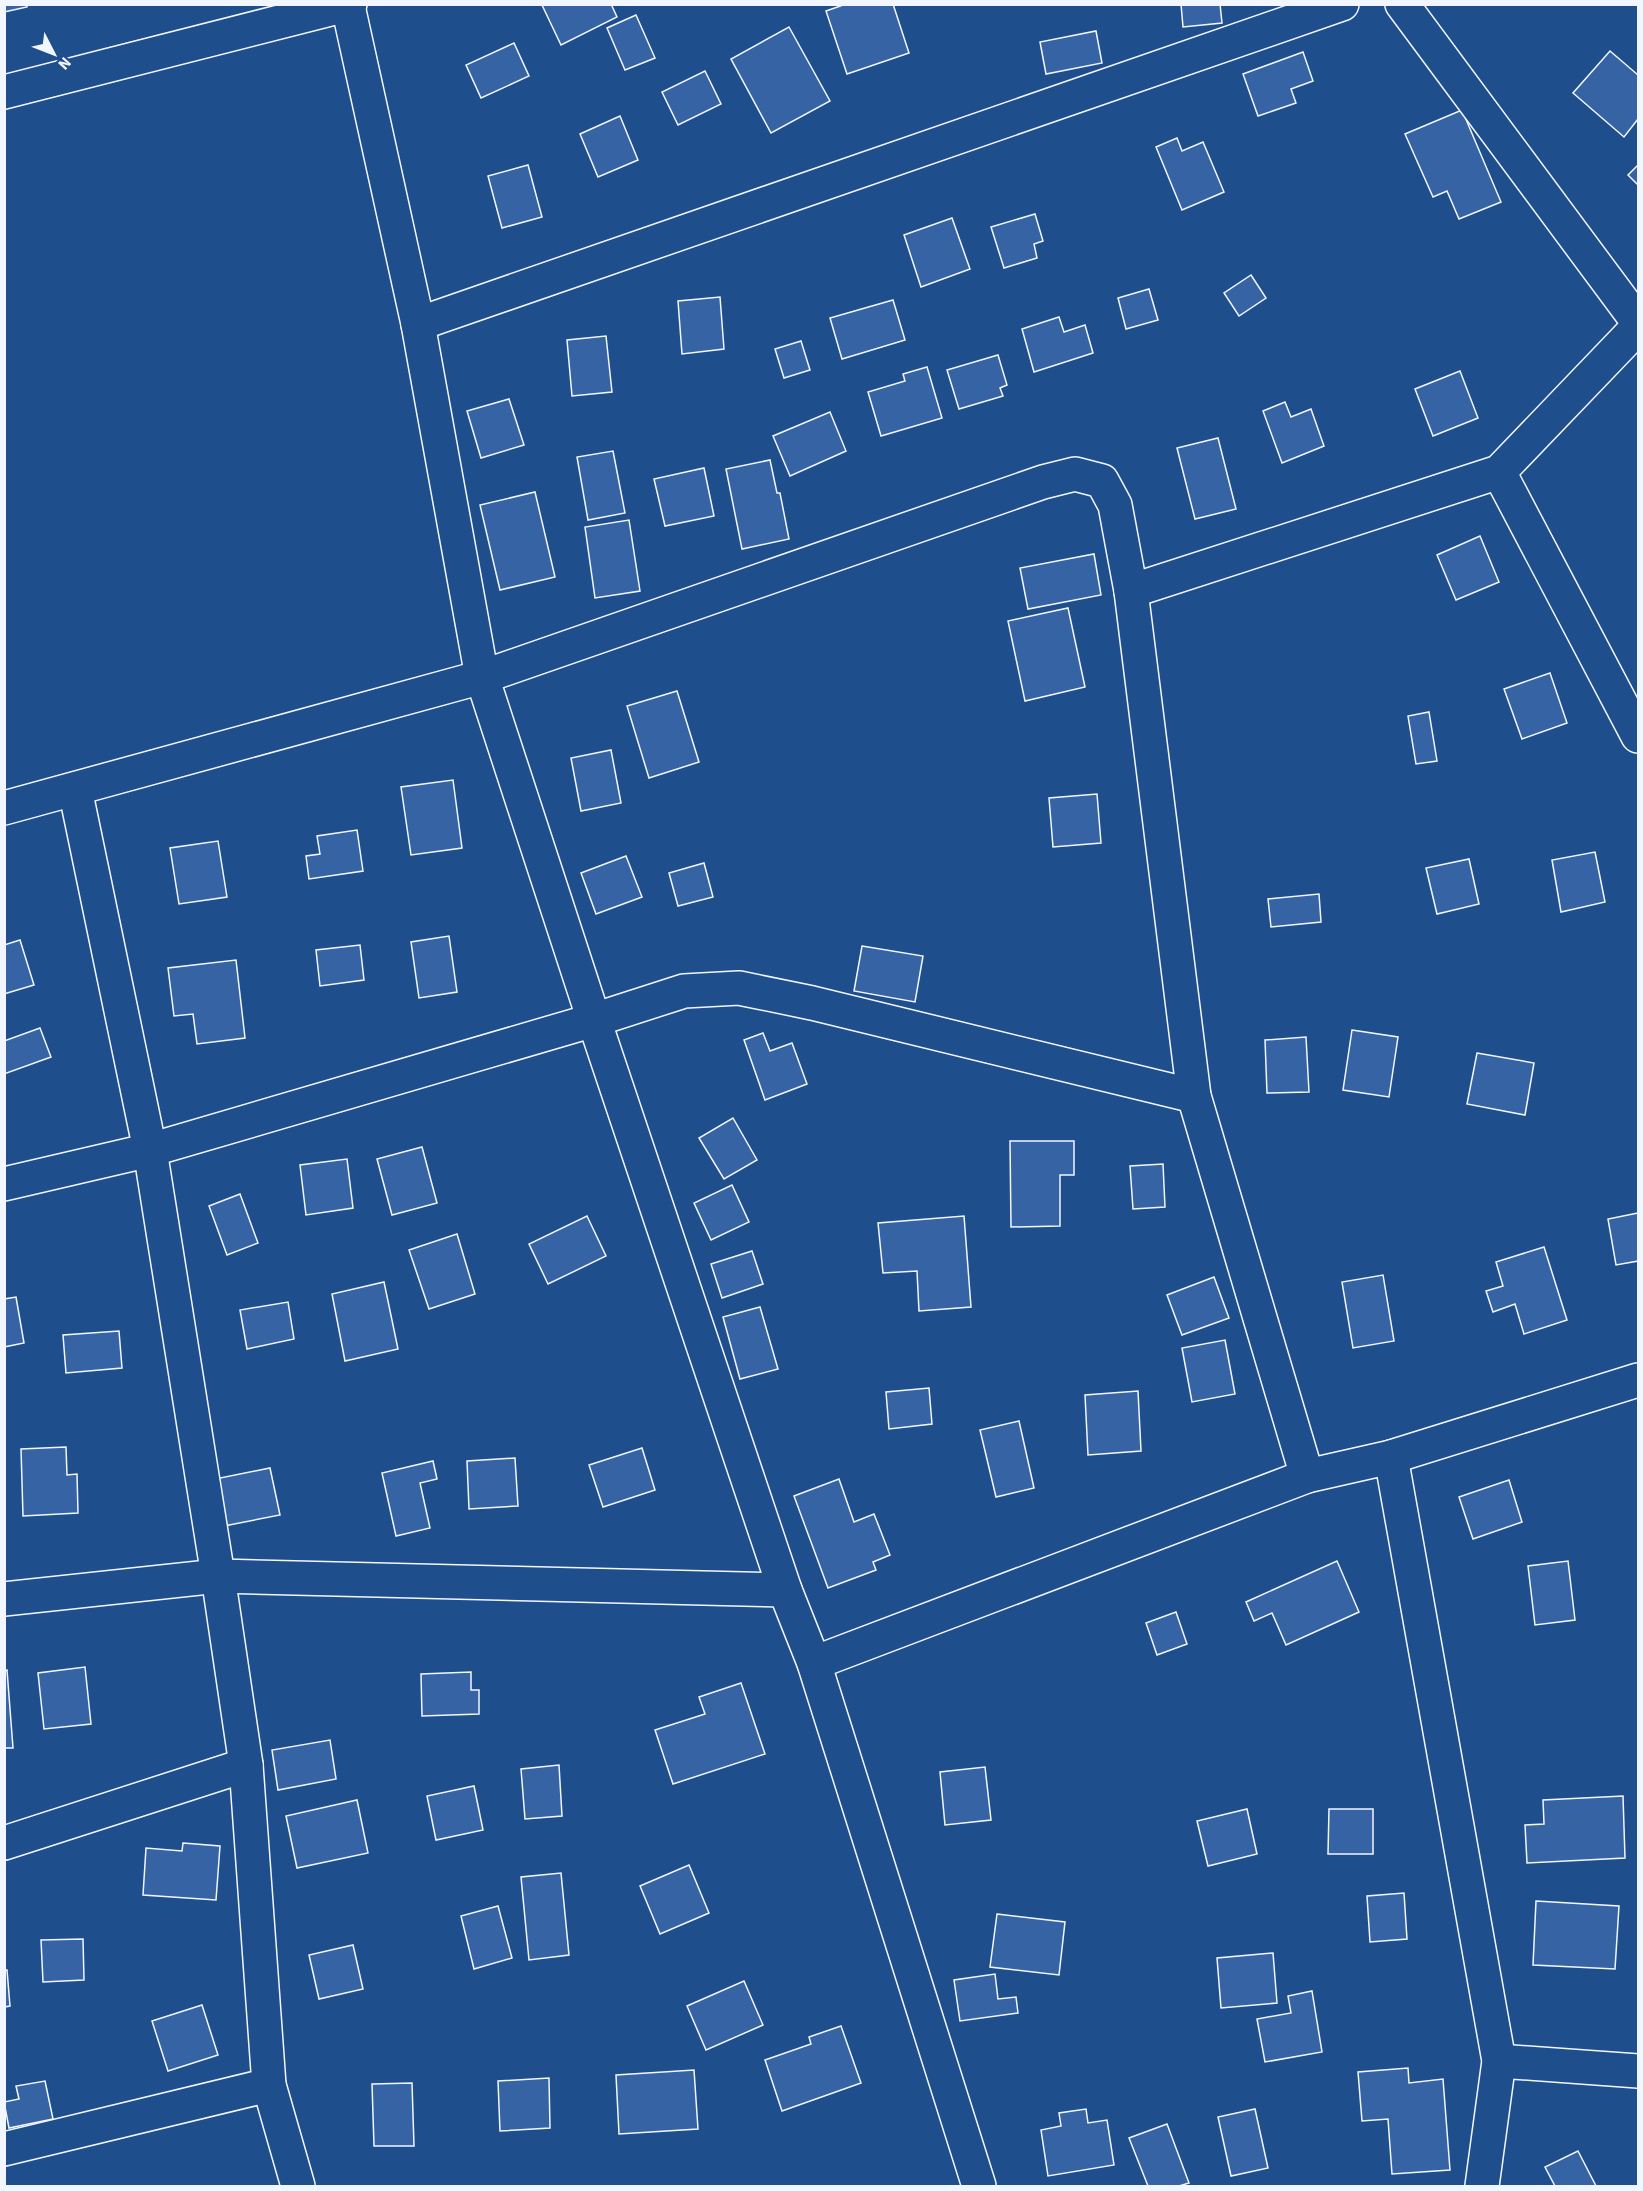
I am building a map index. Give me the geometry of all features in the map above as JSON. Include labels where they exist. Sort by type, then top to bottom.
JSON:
[{"type":"street","points":[[418,324],[1342,4]]},
{"type":"street","points":[[1402,4],[1638,322]]},
{"type":"street","points":[[4,92],[349,5],[418,324],[482,677],[785,1590],[814,1663],[979,2187]]},
{"type":"street","points":[[1131,591],[1499,472],[1638,327]]},
{"type":"street","points":[[1499,472],[1638,736]]},
{"type":"street","points":[[4,808],[482,677],[1043,482],[1075,474],[1102,481],[1115,505],[1131,591],[1194,1096],[1307,1476]]},
{"type":"street","points":[[75,789],[150,1150],[218,1576],[246,1765],[269,2085],[298,2187]]},
{"type":"street","points":[[4,1184],[150,1150],[594,1020],[684,991],[740,988],[812,1003],[1194,1096]]},
{"type":"street","points":[[814,1663],[1307,1476],[1391,1457],[1638,1380]]},
{"type":"street","points":[[1391,1457],[1498,2061],[1475,2185]]},
{"type":"street","points":[[4,1599],[218,1576],[785,1590]]},
{"type":"street","points":[[4,1842],[246,1765]]},
{"type":"street","points":[[1498,2061],[1638,2071]]},
{"type":"street","points":[[4,2149],[269,2085]]},
{"type":"building","points":[[4,4],[27,4],[27,7],[4,12]]},
{"type":"building","points":[[611,4],[617,17],[561,45],[542,5]]},
{"type":"building","points":[[846,4],[893,4],[909,53],[847,74],[826,11]]},
{"type":"building","points":[[1181,4],[1220,4],[1222,23],[1183,27]]},
{"type":"building","points":[[636,15],[655,58],[625,70],[607,28]]},
{"type":"building","points":[[789,27],[830,101],[771,133],[731,59]]},
{"type":"building","points":[[1096,31],[1102,63],[1046,74],[1040,42]]},
{"type":"building","points":[[514,43],[529,76],[481,98],[466,65]]},
{"type":"building","points":[[1610,51],[1638,75],[1638,119],[1624,137],[1573,93]]},
{"type":"building","points":[[1303,52],[1313,81],[1291,89],[1296,103],[1258,116],[1243,74]]},
{"type":"building","points":[[705,71],[721,104],[678,125],[662,92]]},
{"type":"building","points":[[1462,110],[1501,202],[1459,219],[1447,191],[1433,197],[1405,134]]},
{"type":"building","points":[[620,116],[638,160],[598,177],[580,134]]},
{"type":"building","points":[[1177,138],[1182,151],[1203,142],[1224,192],[1182,210],[1156,147]]},
{"type":"building","points":[[528,165],[542,217],[502,228],[488,176]]},
{"type":"building","points":[[1638,165],[1638,185],[1628,175]]},
{"type":"building","points":[[1035,214],[1043,241],[1034,244],[1037,258],[1004,268],[991,227]]},
{"type":"building","points":[[952,218],[970,269],[921,287],[904,235]]},
{"type":"building","points":[[1251,275],[1266,298],[1239,316],[1224,293]]},
{"type":"building","points":[[1149,289],[1158,320],[1126,329],[1118,298]]},
{"type":"building","points":[[720,297],[724,349],[682,354],[678,301]]},
{"type":"building","points":[[893,300],[905,340],[842,359],[830,318]]},
{"type":"building","points":[[1059,317],[1064,332],[1085,325],[1093,353],[1034,372],[1022,329]]},
{"type":"building","points":[[606,336],[612,392],[572,396],[567,340]]},
{"type":"building","points":[[801,341],[810,370],[784,378],[775,349]]},
{"type":"building","points":[[998,355],[1007,385],[1000,388],[1003,396],[959,409],[947,370]]},
{"type":"building","points":[[927,367],[942,418],[881,436],[868,392],[905,381],[903,374]]},
{"type":"building","points":[[1460,371],[1478,418],[1433,436],[1415,389]]},
{"type":"building","points":[[509,399],[524,445],[481,458],[467,411]]},
{"type":"building","points":[[1285,402],[1291,417],[1311,409],[1324,446],[1282,463],[1263,411]]},
{"type":"building","points":[[830,412],[846,451],[790,476],[773,436]]},
{"type":"building","points":[[1218,438],[1236,509],[1195,519],[1177,448]]},
{"type":"building","points":[[613,451],[625,513],[588,520],[577,457]]},
{"type":"building","points":[[770,460],[777,493],[780,493],[789,539],[742,549],[726,469]]},
{"type":"building","points":[[704,468],[714,516],[665,526],[654,479]]},
{"type":"building","points":[[535,492],[555,577],[500,590],[480,505]]},
{"type":"building","points":[[629,520],[640,591],[595,598],[585,527]]},
{"type":"building","points":[[1480,536],[1499,582],[1456,600],[1437,555]]},
{"type":"building","points":[[1094,554],[1101,595],[1028,609],[1020,568]]},
{"type":"building","points":[[1068,608],[1085,687],[1025,701],[1008,621]]},
{"type":"building","points":[[1550,673],[1567,723],[1522,739],[1504,689]]},
{"type":"building","points":[[677,691],[699,762],[649,778],[627,706]]},
{"type":"building","points":[[1429,712],[1437,761],[1416,764],[1408,716]]},
{"type":"building","points":[[611,750],[621,803],[581,811],[571,758]]},
{"type":"building","points":[[453,780],[462,848],[411,855],[401,787]]},
{"type":"building","points":[[1097,794],[1101,843],[1053,847],[1049,798]]},
{"type":"building","points":[[357,830],[363,871],[309,879],[306,856],[320,854],[317,836]]},
{"type":"building","points":[[218,841],[227,897],[179,904],[170,848]]},
{"type":"building","points":[[1595,852],[1605,902],[1561,912],[1552,860]]},
{"type":"building","points":[[626,856],[642,897],[596,914],[581,873]]},
{"type":"building","points":[[1469,859],[1479,904],[1437,914],[1426,868]]},
{"type":"building","points":[[704,863],[713,897],[678,906],[669,873]]},
{"type":"building","points":[[1319,894],[1321,922],[1271,927],[1268,899]]},
{"type":"building","points":[[449,936],[457,992],[419,998],[411,942]]},
{"type":"building","points":[[20,940],[34,985],[4,994],[4,945]]},
{"type":"building","points":[[360,945],[364,980],[320,986],[316,950]]},
{"type":"building","points":[[862,946],[923,956],[915,1002],[854,991]]},
{"type":"building","points":[[236,960],[245,1038],[197,1044],[193,1014],[174,1016],[168,968]]},
{"type":"building","points":[[40,1028],[51,1057],[4,1074],[4,1041]]},
{"type":"building","points":[[1352,1030],[1398,1037],[1389,1097],[1343,1090]]},
{"type":"building","points":[[763,1033],[770,1051],[792,1043],[807,1084],[765,1100],[744,1040]]},
{"type":"building","points":[[1306,1037],[1309,1092],[1267,1093],[1265,1040]]},
{"type":"building","points":[[1477,1053],[1534,1063],[1525,1115],[1467,1104]]},
{"type":"building","points":[[733,1118],[757,1160],[724,1179],[699,1138]]},
{"type":"building","points":[[1010,1141],[1074,1141],[1074,1175],[1060,1175],[1060,1226],[1011,1227]]},
{"type":"building","points":[[422,1147],[437,1203],[392,1215],[377,1159]]},
{"type":"building","points":[[347,1159],[353,1208],[306,1215],[300,1165]]},
{"type":"building","points":[[1163,1164],[1165,1207],[1133,1209],[1130,1166]]},
{"type":"building","points":[[732,1185],[749,1222],[711,1240],[694,1203]]},
{"type":"building","points":[[240,1194],[258,1243],[227,1255],[209,1206]]},
{"type":"building","points":[[1638,1213],[1638,1261],[1616,1265],[1608,1219]]},
{"type":"building","points":[[587,1216],[606,1256],[548,1284],[529,1244]]},
{"type":"building","points":[[964,1216],[971,1307],[919,1311],[917,1271],[883,1273],[878,1223]]},
{"type":"building","points":[[457,1234],[475,1294],[429,1309],[409,1250]]},
{"type":"building","points":[[1544,1247],[1567,1320],[1524,1334],[1515,1304],[1493,1312],[1486,1291],[1503,1286],[1496,1262]]},
{"type":"building","points":[[752,1251],[763,1284],[722,1298],[711,1264]]},
{"type":"building","points":[[1383,1275],[1394,1341],[1353,1348],[1342,1282]]},
{"type":"building","points":[[1214,1277],[1229,1318],[1182,1335],[1167,1295]]},
{"type":"building","points":[[384,1282],[398,1349],[345,1361],[332,1294]]},
{"type":"building","points":[[16,1297],[24,1343],[4,1347],[4,1299]]},
{"type":"building","points":[[288,1302],[294,1339],[247,1349],[240,1310]]},
{"type":"building","points":[[760,1307],[778,1369],[740,1379],[723,1317]]},
{"type":"building","points":[[119,1331],[122,1368],[66,1373],[63,1335]]},
{"type":"building","points":[[1225,1340],[1235,1394],[1192,1402],[1182,1348]]},
{"type":"building","points":[[929,1388],[932,1424],[889,1429],[886,1392]]},
{"type":"building","points":[[1138,1391],[1141,1451],[1088,1455],[1085,1395]]},
{"type":"building","points":[[1019,1421],[1034,1488],[996,1497],[980,1430]]},
{"type":"building","points":[[66,1447],[67,1475],[77,1474],[78,1513],[23,1516],[21,1449]]},
{"type":"building","points":[[642,1448],[655,1490],[603,1507],[589,1465]]},
{"type":"building","points":[[515,1458],[518,1506],[469,1509],[467,1461]]},
{"type":"building","points":[[433,1461],[437,1479],[420,1483],[430,1528],[396,1536],[382,1473]]},
{"type":"building","points":[[270,1468],[280,1515],[224,1526],[215,1479]]},
{"type":"building","points":[[839,1479],[854,1522],[874,1514],[890,1555],[873,1562],[876,1570],[828,1588],[794,1496]]},
{"type":"building","points":[[1509,1480],[1522,1522],[1473,1539],[1459,1497]]},
{"type":"building","points":[[1337,1561],[1359,1612],[1286,1645],[1272,1613],[1254,1621],[1246,1602]]},
{"type":"building","points":[[1568,1561],[1575,1620],[1535,1625],[1528,1566]]},
{"type":"building","points":[[1176,1612],[1187,1644],[1157,1655],[1146,1623]]},
{"type":"building","points":[[85,1667],[91,1724],[44,1729],[38,1673]]},
{"type":"building","points":[[7,1670],[13,1748],[4,1748],[4,1671]]},
{"type":"building","points":[[471,1672],[471,1690],[479,1690],[479,1714],[422,1716],[421,1674]]},
{"type":"building","points":[[741,1683],[765,1754],[673,1784],[655,1730],[705,1714],[699,1697]]},
{"type":"building","points":[[330,1740],[336,1779],[278,1790],[272,1750]]},
{"type":"building","points":[[559,1765],[562,1816],[525,1819],[521,1769]]},
{"type":"building","points":[[985,1767],[991,1820],[945,1825],[940,1772]]},
{"type":"building","points":[[474,1786],[483,1830],[436,1840],[427,1796]]},
{"type":"building","points":[[1623,1796],[1625,1858],[1527,1863],[1525,1825],[1544,1824],[1543,1800]]},
{"type":"building","points":[[357,1800],[368,1853],[297,1868],[286,1816]]},
{"type":"building","points":[[1247,1809],[1257,1854],[1208,1866],[1197,1821]]},
{"type":"building","points":[[1329,1809],[1373,1809],[1373,1854],[1328,1854]]},
{"type":"building","points":[[183,1843],[220,1846],[216,1900],[143,1895],[146,1848],[182,1851]]},
{"type":"building","points":[[689,1865],[709,1913],[660,1934],[640,1886]]},
{"type":"building","points":[[561,1873],[569,1955],[529,1960],[521,1877]]},
{"type":"building","points":[[1404,1893],[1407,1939],[1370,1942],[1367,1896]]},
{"type":"building","points":[[1536,1901],[1619,1906],[1615,1969],[1533,1965]]},
{"type":"building","points":[[498,1906],[512,1958],[474,1969],[461,1916]]},
{"type":"building","points":[[997,1914],[1065,1922],[1059,1975],[990,1967]]},
{"type":"building","points":[[83,1939],[84,1980],[43,1982],[41,1940]]},
{"type":"building","points":[[353,1945],[363,1989],[319,1999],[309,1955]]},
{"type":"building","points":[[1273,1953],[1277,2003],[1221,2008],[1217,1958]]},
{"type":"building","points":[[4,1970],[7,1970],[10,2006],[4,2007]]},
{"type":"building","points":[[995,1974],[998,1999],[1016,1997],[1018,2013],[960,2021],[954,1980]]},
{"type":"building","points":[[744,1981],[763,2025],[706,2050],[687,2006]]},
{"type":"building","points":[[1312,1991],[1322,2052],[1265,2062],[1257,2019],[1291,2013],[1288,1996]]},
{"type":"building","points":[[202,2005],[218,2055],[168,2071],[152,2021]]},
{"type":"building","points":[[841,2026],[861,2083],[782,2111],[765,2060],[811,2044],[809,2037]]},
{"type":"building","points":[[1408,2068],[1409,2083],[1443,2079],[1450,2170],[1392,2174],[1388,2119],[1362,2121],[1358,2072]]},
{"type":"building","points":[[694,2070],[698,2129],[619,2134],[616,2075]]},
{"type":"building","points":[[549,2078],[550,2128],[500,2131],[498,2081]]},
{"type":"building","points":[[45,2081],[53,2119],[9,2128],[4,2102],[19,2099],[16,2086]]},
{"type":"building","points":[[412,2083],[414,2146],[374,2146],[372,2084]]},
{"type":"building","points":[[1086,2109],[1088,2123],[1107,2120],[1114,2165],[1048,2176],[1041,2130],[1061,2126],[1059,2113]]},
{"type":"building","points":[[1255,2109],[1268,2168],[1231,2176],[1218,2117]]},
{"type":"building","points":[[1167,2124],[1189,2183],[1179,2186],[1148,2186],[1129,2138]]},
{"type":"building","points":[[1578,2151],[1596,2186],[1555,2186],[1545,2167]]}]
